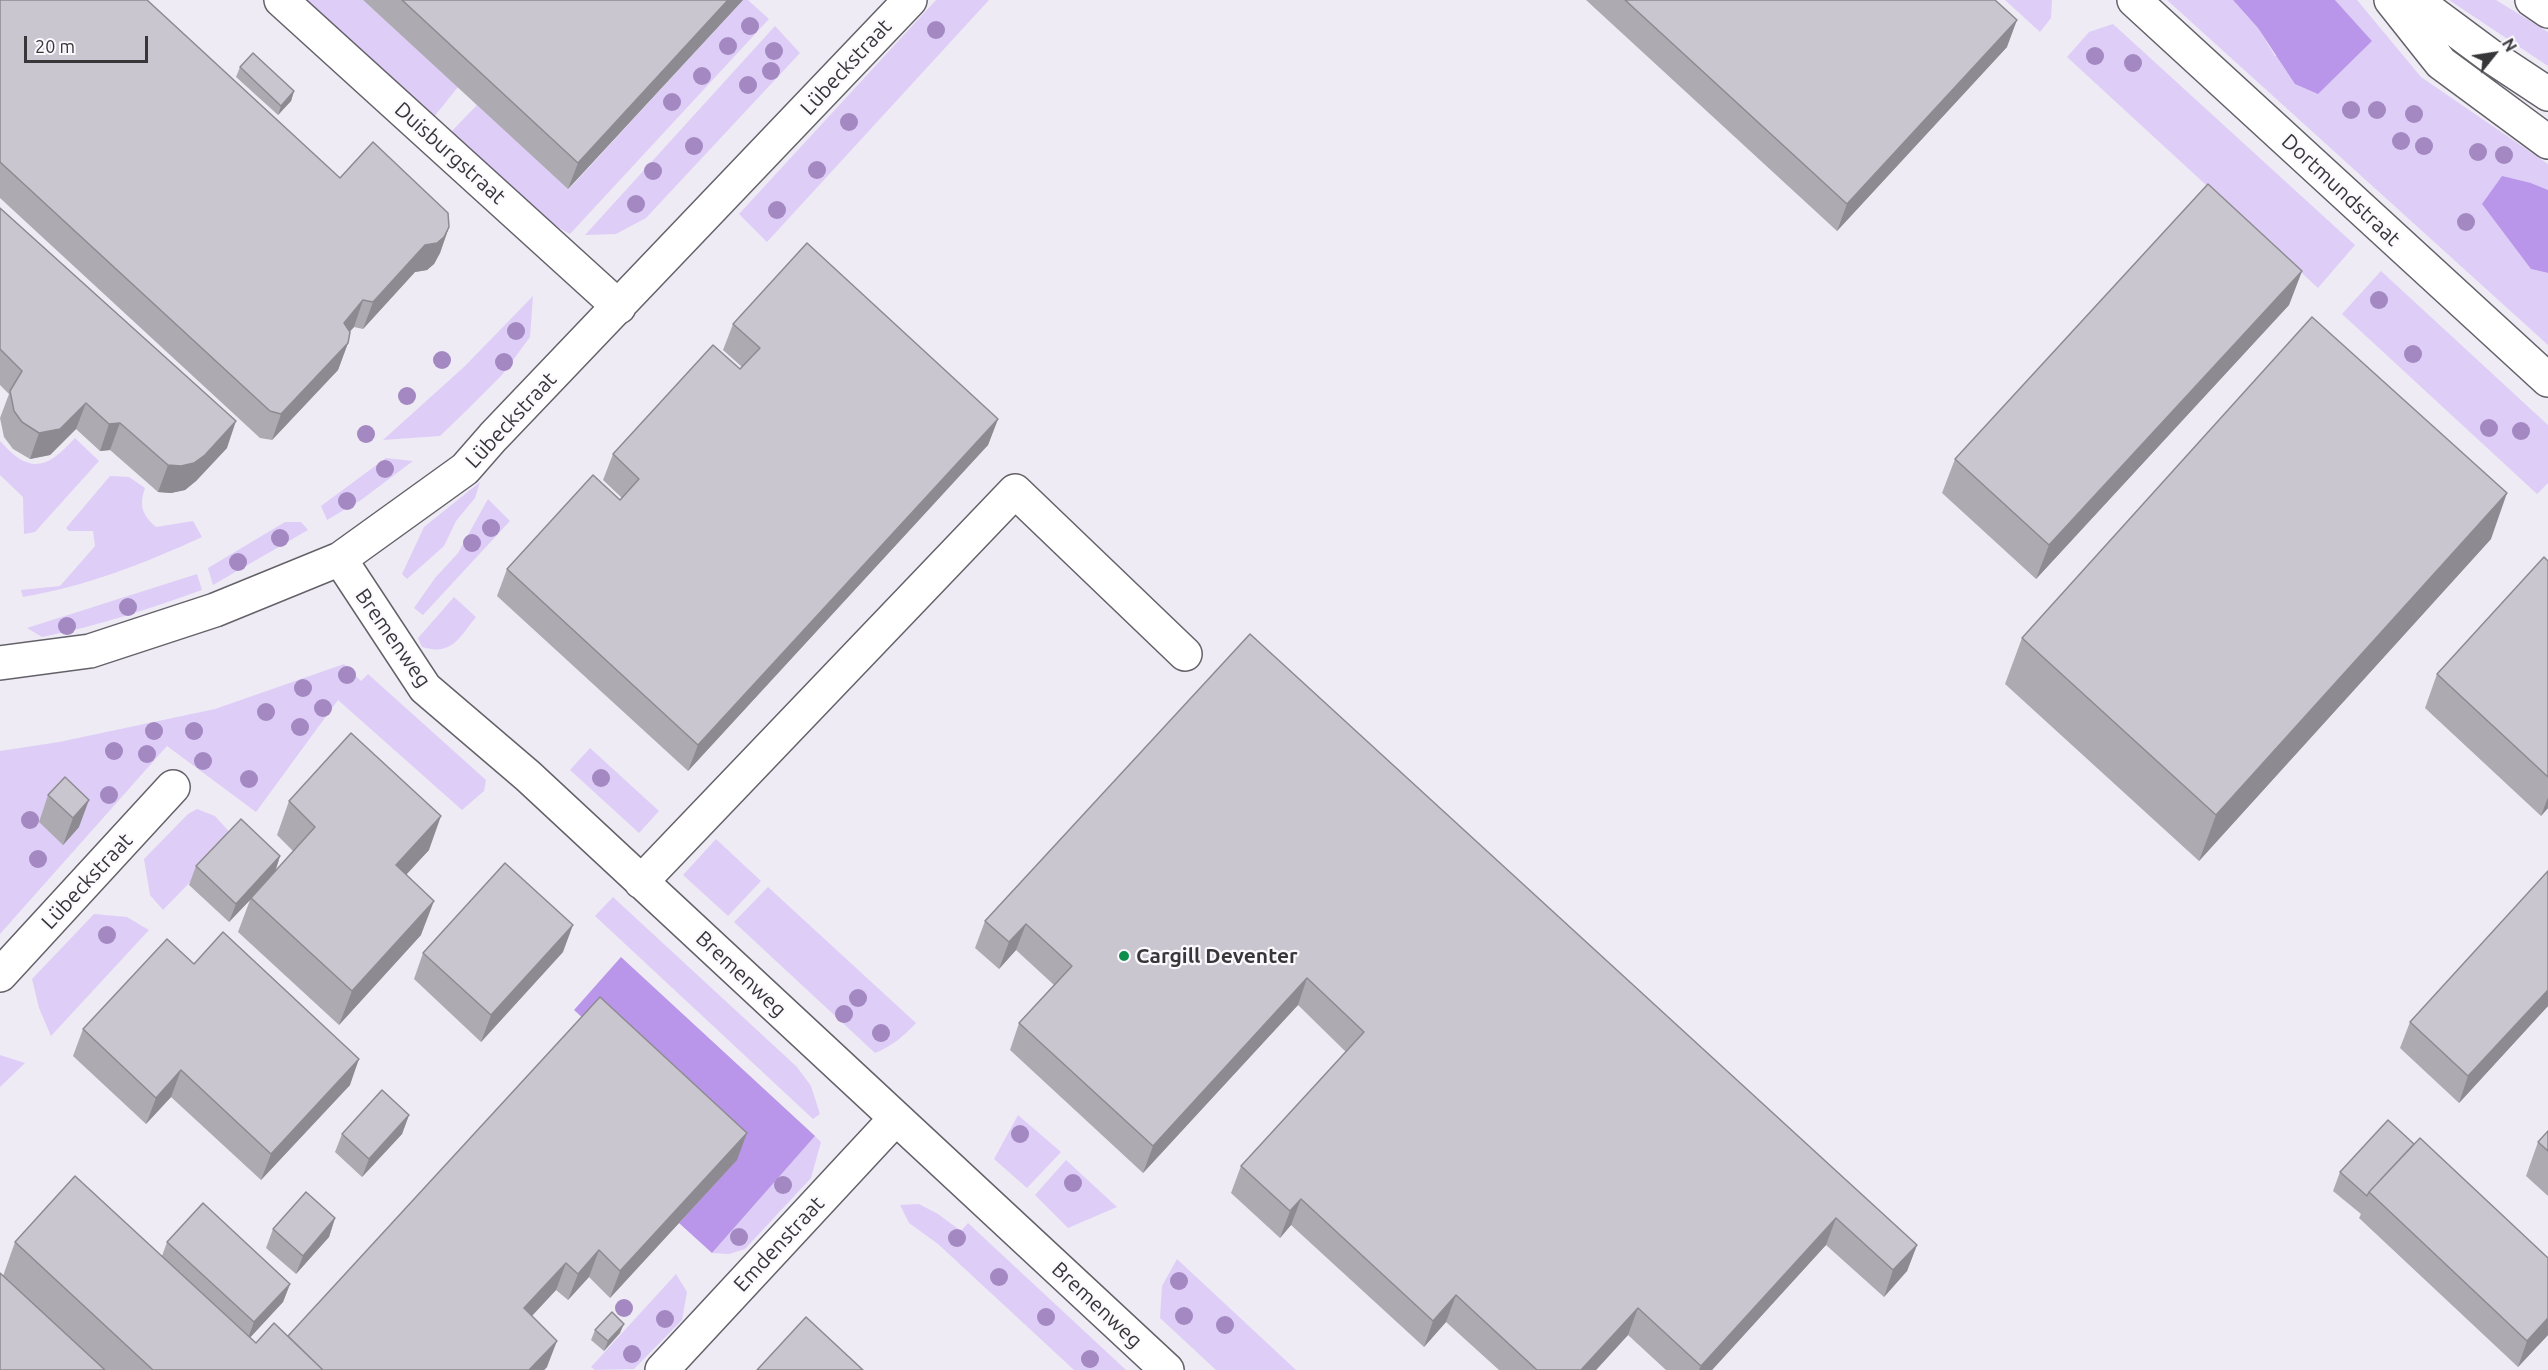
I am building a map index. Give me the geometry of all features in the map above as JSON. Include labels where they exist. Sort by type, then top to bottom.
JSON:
[{"type":"street","name":"Duisburgstraat","points":[[281,0],[619,307]]},
{"type":"street","name":"Lübeckstraat","points":[[0,663],[90,651],[215,610],[340,559],[465,469],[910,0]]},
{"type":"street","name":"Dortmundstraat","points":[[2134,0],[2548,380]]},
{"type":"street","points":[[2391,0],[2441,63],[2548,142]]},
{"type":"street","points":[[2415,0],[2489,55],[2548,94]]},
{"type":"street","points":[[2532,0],[2548,11]]},
{"type":"street","points":[[641,882],[1015,491],[1185,654]]},
{"type":"street","name":"Bremenweg","points":[[340,559],[425,688],[528,776],[1167,1370]]},
{"type":"street","name":"Lübeckstraat","points":[[0,975],[173,787]]},
{"type":"street","name":"Emdenstraat","points":[[662,1370],[896,1118]]},
{"type":"shaded area","points":[[300,0],[363,0],[458,87],[433,118]]},
{"type":"shaded area","points":[[743,0],[748,0],[769,19],[570,234],[552,224],[448,135],[477,105],[569,189]]},
{"type":"shaded area","points":[[936,0],[989,0],[767,242],[739,214]]},
{"type":"shaded area","points":[[2005,0],[2052,0],[2051,18],[2040,32]]},
{"type":"shaded area","points":[[2167,0],[2233,0],[2258,28],[2275,56],[2372,41],[2335,0],[2357,0],[2421,77],[2548,164],[2548,190],[2531,183],[2531,269],[2548,273],[2548,345]]},
{"type":"shaded area","points":[[2233,0],[2335,0],[2372,41],[2318,94],[2295,84],[2258,28]]},
{"type":"shaded area","points":[[2449,0],[2496,0],[2548,32],[2548,66]]},
{"type":"shaded area","points":[[2113,24],[2355,245],[2318,288],[2067,57],[2089,32]]},
{"type":"shaded area","points":[[775,26],[800,53],[646,218],[616,234],[585,235]]},
{"type":"shaded area","points":[[2502,176],[2548,190],[2548,273],[2531,269],[2482,204]]},
{"type":"shaded area","points":[[2381,271],[2548,425],[2548,483],[2537,494],[2342,314]]},
{"type":"shaded area","points":[[533,296],[530,337],[502,375],[440,436],[383,440],[465,366]]},
{"type":"shaded area","points":[[75,438],[99,461],[35,532],[24,534],[23,497],[0,475],[0,441],[20,459],[38,464],[47,462],[56,456]]},
{"type":"shaded area","points":[[386,458],[413,461],[361,500],[327,520],[321,506]]},
{"type":"shaded area","points":[[110,476],[129,477],[145,488],[142,500],[143,509],[156,527],[193,521],[202,537],[114,573],[70,587],[23,597],[21,590],[60,586],[95,546],[93,531],[69,531],[66,528]]},
{"type":"shaded area","points":[[480,482],[475,498],[456,521],[444,546],[407,579],[402,574],[424,527]]},
{"type":"shaded area","points":[[488,499],[510,521],[423,615],[414,608],[435,578],[458,553]]},
{"type":"shaded area","points":[[285,522],[301,522],[308,530],[213,585],[208,568]]},
{"type":"shaded area","points":[[197,574],[202,590],[143,610],[83,628],[42,637],[27,628]]},
{"type":"shaded area","points":[[454,597],[476,617],[459,638],[448,647],[432,649],[422,647],[418,638]]},
{"type":"shaded area","points":[[344,664],[361,681],[368,674],[486,780],[484,791],[462,810],[338,700],[256,812],[167,746],[0,934],[0,751],[59,742],[215,709]]},
{"type":"shaded area","points":[[590,748],[659,811],[639,833],[570,770]]},
{"type":"shaded area","points":[[197,809],[215,816],[234,837],[163,910],[150,895],[144,859],[188,814]]},
{"type":"shaded area","points":[[716,839],[761,881],[728,916],[683,875]]},
{"type":"shaded area","points":[[768,887],[916,1023],[897,1041],[875,1053],[734,922]]},
{"type":"shaded area","points":[[613,897],[797,1067],[811,1086],[820,1114],[813,1119],[595,916]]},
{"type":"shaded area","points":[[94,914],[127,917],[149,930],[51,1036],[39,1008],[32,979]]},
{"type":"shaded area","points":[[621,957],[815,1136],[712,1253],[679,1223],[737,1159],[574,1010]]},
{"type":"shaded area","points":[[0,1055],[25,1063],[0,1087]]},
{"type":"shaded area","points":[[1018,1115],[1061,1152],[1027,1188],[994,1159]]},
{"type":"shaded area","points":[[815,1136],[821,1142],[811,1178],[745,1249],[729,1254],[712,1253]]},
{"type":"shaded area","points":[[1066,1160],[1117,1207],[1068,1228],[1035,1195]]},
{"type":"shaded area","points":[[919,1204],[938,1214],[961,1231],[968,1223],[1126,1370],[1074,1370],[938,1244],[909,1223],[900,1205]]},
{"type":"shaded area","points":[[1177,1259],[1296,1370],[1216,1370],[1160,1318],[1162,1286]]},
{"type":"shaded area","points":[[676,1274],[687,1292],[682,1320],[634,1369],[595,1370],[591,1367]]},
{"type":"building","points":[[0,0],[147,0],[340,178],[373,142],[448,213],[449,227],[444,237],[437,243],[425,245],[373,302],[363,300],[344,323],[350,332],[348,343],[281,414],[270,411],[0,162]]},
{"type":"building","points":[[402,0],[728,0],[578,163]]},
{"type":"building","points":[[1625,0],[1995,0],[2017,20],[1847,204]]},
{"type":"building","points":[[253,53],[294,91],[281,106],[240,67]]},
{"type":"building","points":[[2208,184],[2302,271],[2049,545],[1955,459]]},
{"type":"building","points":[[0,208],[236,421],[205,455],[194,463],[181,466],[168,465],[120,423],[109,424],[86,403],[60,429],[39,433],[22,422],[14,411],[10,391],[22,371],[0,349]]},
{"type":"building","points":[[807,243],[998,419],[698,745],[507,569],[593,475],[620,500],[639,479],[613,454],[713,345],[740,369],[760,348],[733,324]]},
{"type":"building","points":[[2312,317],[2507,493],[2216,815],[2022,638]]},
{"type":"building","points":[[2544,557],[2548,561],[2548,777],[2437,674]]},
{"type":"building","points":[[1250,634],[1917,1245],[1893,1270],[1836,1218],[1701,1366],[1638,1308],[1581,1370],[1537,1370],[1456,1295],[1433,1321],[1301,1199],[1290,1211],[1241,1166],[1364,1032],[1307,978],[1153,1146],[1019,1023],[1072,966],[1026,924],[1009,942],[985,921]]},
{"type":"building","points":[[351,733],[441,816],[396,865],[434,901],[352,991],[251,898],[315,827],[289,801]]},
{"type":"building","points":[[65,777],[89,800],[73,818],[48,795]]},
{"type":"building","points":[[241,819],[280,856],[236,904],[196,866]]},
{"type":"building","points":[[505,863],[573,925],[491,1015],[423,953]]},
{"type":"building","points":[[2548,871],[2548,990],[2468,1076],[2410,1022]]},
{"type":"building","points":[[223,932],[359,1059],[271,1154],[181,1070],[156,1098],[83,1029],[167,939],[194,964]]},
{"type":"building","points":[[600,997],[747,1133],[620,1271],[599,1250],[578,1274],[566,1263],[524,1308],[557,1341],[529,1370],[323,1370],[288,1336]]},
{"type":"building","points":[[382,1090],[409,1115],[369,1159],[342,1134]]},
{"type":"building","points":[[2388,1120],[2414,1144],[2367,1196],[2340,1172]]},
{"type":"building","points":[[2548,1131],[2548,1151],[2538,1142]]},
{"type":"building","points":[[2420,1138],[2548,1258],[2548,1318],[2527,1341],[2369,1192]]},
{"type":"building","points":[[75,1176],[256,1343],[274,1323],[323,1370],[153,1370],[15,1242]]},
{"type":"building","points":[[306,1192],[335,1218],[303,1256],[273,1229]]},
{"type":"building","points":[[203,1203],[290,1284],[254,1322],[167,1242]]},
{"type":"building","points":[[0,1273],[105,1370],[0,1370]]},
{"type":"building","points":[[612,1312],[624,1324],[608,1341],[595,1330]]},
{"type":"building","points":[[806,1317],[863,1370],[757,1370]]},
{"type":"place","name":"Cargill Deventer","points":[[1124,956]]}]
